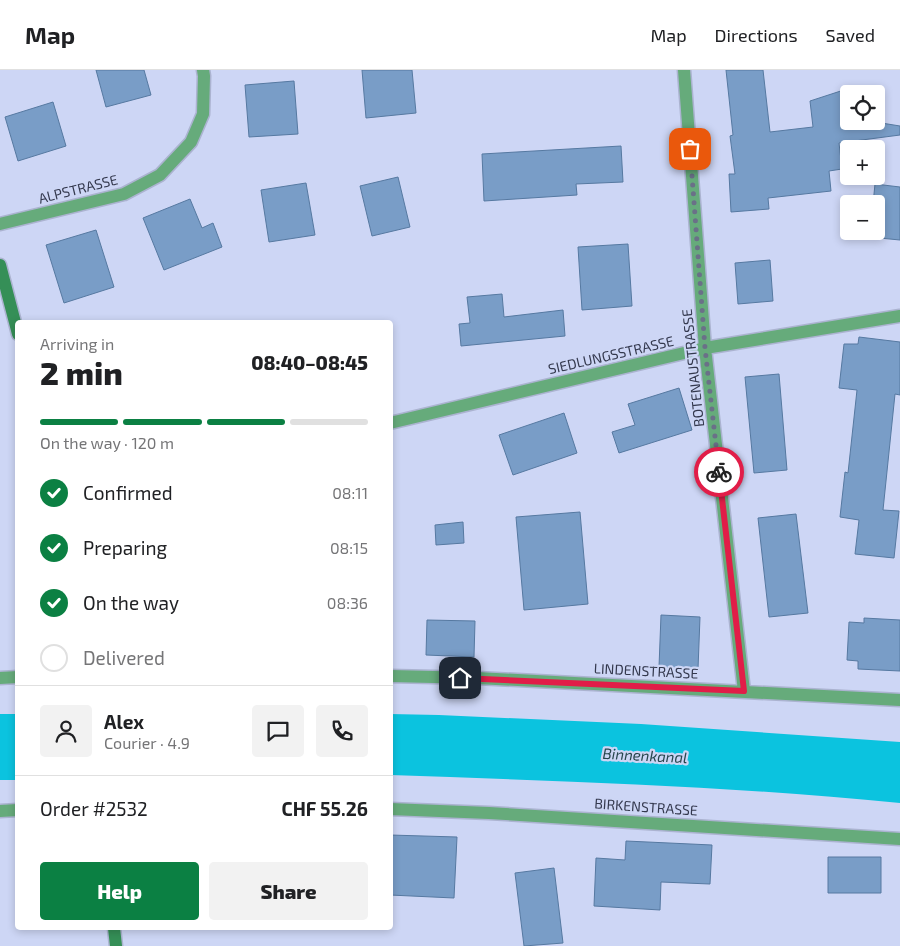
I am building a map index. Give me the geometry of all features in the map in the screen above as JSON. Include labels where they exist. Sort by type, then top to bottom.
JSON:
[{"type":"street","name":"ALPSTRASSE","points":[[0,224],[124,194],[160,175],[191,142],[203,114],[203,70]]},
{"type":"street","name":"BOTENAUSTRASSE","points":[[684,70],[705,348],[744,691]]},
{"type":"street","points":[[0,265],[15,322]]},
{"type":"street","name":"SIEDLUNGSSTRASSE","points":[[393,421],[705,348],[900,316]]},
{"type":"street","name":"LINDENSTRASSE","points":[[393,676],[477,678],[900,700]]},
{"type":"street","points":[[0,678],[15,677]]},
{"type":"street","points":[[0,811],[15,810]]},
{"type":"street","name":"BIRKENSTRASSE","points":[[393,810],[489,812],[900,839]]},
{"type":"street","points":[[114,930],[116,946]]},
{"type":"water","points":[[0,714],[15,714],[15,780],[0,780]]},
{"type":"water","name":"Binnenkanal","points":[[393,714],[641,724],[900,742],[900,803],[772,792],[393,775]]},
{"type":"building","points":[[96,70],[144,70],[151,95],[106,107]]},
{"type":"building","points":[[362,70],[412,70],[416,113],[366,118]]},
{"type":"building","points":[[726,70],[763,70],[770,132],[813,127],[810,101],[840,91],[840,130],[885,130],[885,124],[900,126],[900,135],[862,140],[840,140],[840,169],[829,171],[831,191],[768,198],[769,209],[731,212],[729,174],[735,174],[730,136],[733,135]]},
{"type":"building","points":[[294,81],[298,134],[249,137],[245,85]]},
{"type":"building","points":[[53,102],[66,146],[18,161],[5,117]]},
{"type":"building","points":[[621,146],[623,182],[576,184],[577,195],[484,201],[482,154]]},
{"type":"building","points":[[398,177],[410,227],[372,236],[360,186]]},
{"type":"building","points":[[306,183],[315,235],[269,242],[261,190]]},
{"type":"building","points":[[875,185],[900,187],[900,240],[885,239],[885,195],[874,195]]},
{"type":"building","points":[[190,199],[202,228],[213,223],[222,247],[164,270],[143,218]]},
{"type":"building","points":[[96,230],[114,287],[64,303],[46,245]]},
{"type":"building","points":[[628,244],[632,306],[582,310],[578,247]]},
{"type":"building","points":[[770,260],[773,301],[738,304],[735,263]]},
{"type":"building","points":[[502,294],[504,317],[563,310],[565,336],[461,346],[459,324],[470,323],[467,297]]},
{"type":"building","points":[[859,337],[900,342],[900,395],[895,394],[883,510],[899,511],[894,558],[855,554],[859,520],[840,517],[845,472],[848,473],[857,390],[839,388],[844,344],[858,344]]},
{"type":"building","points":[[779,374],[787,470],[754,473],[745,377]]},
{"type":"building","points":[[679,388],[692,430],[619,453],[612,432],[635,425],[628,404]]},
{"type":"building","points":[[564,413],[577,453],[513,475],[499,435]]},
{"type":"building","points":[[580,512],[588,604],[524,610],[516,517]]},
{"type":"building","points":[[796,514],[808,613],[769,617],[758,518]]},
{"type":"building","points":[[463,522],[464,543],[436,545],[435,525]]},
{"type":"building","points":[[661,615],[700,617],[698,669],[659,667]]},
{"type":"building","points":[[864,618],[900,620],[900,671],[858,669],[858,661],[847,660],[849,622],[864,623]]},
{"type":"building","points":[[427,620],[475,621],[474,657],[426,655]]},
{"type":"building","points":[[393,835],[457,837],[454,898],[393,895]]},
{"type":"building","points":[[626,841],[712,845],[710,884],[661,882],[660,910],[594,906],[596,858],[625,860]]},
{"type":"building","points":[[828,857],[881,857],[881,893],[828,893]]},
{"type":"building","points":[[554,868],[563,943],[524,946],[515,873]]},
{"type":"way so far","points":[[690,149],[705,348],[719,472]]},
{"type":"route","points":[[460,678],[744,691],[719,472]]}]
